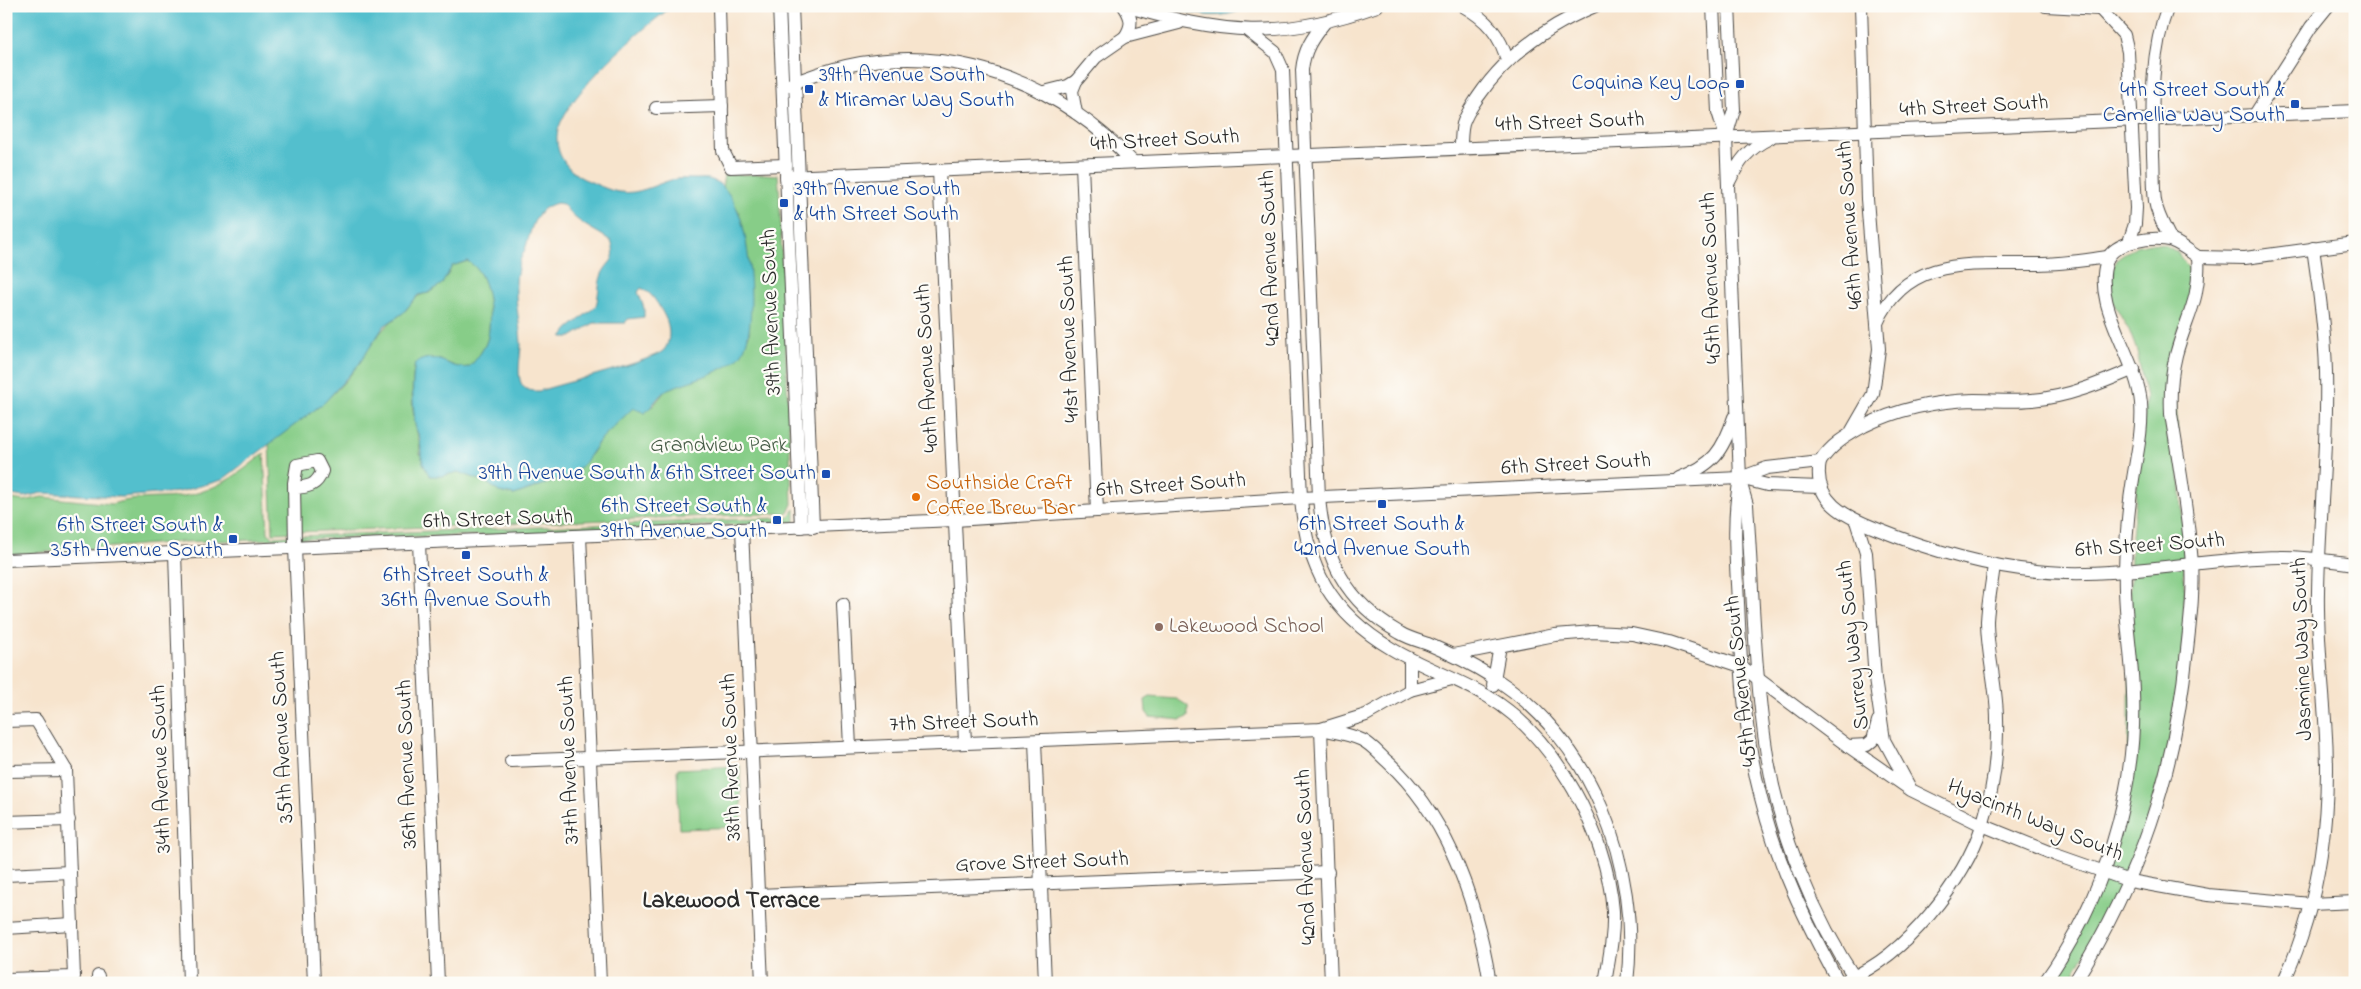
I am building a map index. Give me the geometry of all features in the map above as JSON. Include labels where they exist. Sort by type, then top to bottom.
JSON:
[{"type":"street","points":[[656,108],[722,106],[719,6]]},
{"type":"street","name":"39th Avenue South","points":[[779,6],[790,173],[807,527]]},
{"type":"street","name":"39th Avenue South","points":[[790,173],[795,82],[792,6]]},
{"type":"street","points":[[1044,92],[1068,86],[1076,81],[1096,58],[1125,37],[1131,29],[1131,16],[1124,6]]},
{"type":"street","points":[[1124,6],[1184,22],[1248,31],[1284,30],[1325,22],[1377,6]]},
{"type":"street","points":[[1463,6],[1491,27],[1503,45],[1507,61]]},
{"type":"street","points":[[1460,148],[1463,125],[1468,112],[1485,86],[1507,61],[1538,35],[1570,17],[1595,6]]},
{"type":"street","name":"45th Avenue South","points":[[1713,6],[1718,112],[1726,137],[1740,478],[1747,505],[1758,678],[1767,757],[1786,832],[1801,872],[1819,914],[1856,980]]},
{"type":"street","name":"45th Avenue South","points":[[1726,137],[1734,110],[1728,6]]},
{"type":"street","name":"46th Avenue South","points":[[1850,434],[1873,394],[1879,349],[1868,208],[1861,6]]},
{"type":"street","points":[[2046,6],[2105,8],[2124,35],[2128,52],[2133,120],[2135,224],[2129,242]]},
{"type":"street","points":[[2168,6],[2161,25],[2155,57],[2152,120],[2155,202],[2161,222],[2171,240],[2198,257],[2245,258],[2355,243]]},
{"type":"street","points":[[2256,114],[2310,27],[2328,6]]},
{"type":"street","points":[[1125,37],[1157,27],[1184,22]]},
{"type":"street","name":"42nd Avenue South","points":[[1325,22],[1312,38],[1304,54],[1302,88],[1319,497],[1324,541],[1333,564],[1351,592],[1380,621],[1401,634],[1452,655],[1496,679],[1513,691],[1542,717],[1577,763],[1599,801],[1616,848],[1628,899],[1630,952],[1627,983]]},
{"type":"street","name":"42nd Avenue South","points":[[1248,31],[1275,52],[1283,70],[1301,498],[1303,524],[1309,550],[1320,579],[1344,611],[1367,634],[1488,697],[1509,712],[1548,751],[1592,828],[1600,851],[1613,911],[1612,946],[1605,983]]},
{"type":"street","points":[[783,88],[829,69],[866,61],[904,59],[942,61],[984,69],[1044,92],[1076,112],[1110,138],[1133,162]]},
{"type":"street","points":[[1076,81],[1072,91],[1076,112]]},
{"type":"street","name":"4th Street South","points":[[722,106],[723,151],[731,167],[790,173],[1082,165],[2355,111]]},
{"type":"street","points":[[1728,183],[1739,161],[1748,152],[1774,136]]},
{"type":"street","name":"41st Avenue South","points":[[1082,165],[1097,511]]},
{"type":"street","name":"40th Avenue South","points":[[939,170],[965,743]]},
{"type":"street","points":[[1877,323],[1884,306],[1898,290],[1914,278],[1935,270],[1984,263],[2039,264],[2108,257],[2129,242],[2152,239],[2171,240]]},
{"type":"street","name":"Jasmine Way South","points":[[2282,983],[2312,904],[2325,815],[2327,771],[2326,721],[2318,632],[2318,559],[2326,374],[2324,324],[2313,248]]},
{"type":"street","points":[[2044,983],[2075,933],[2104,872],[2124,794],[2133,723],[2133,692],[2124,572],[2127,522],[2142,426],[2139,385],[2106,300],[2103,274],[2108,257]]},
{"type":"street","points":[[2074,983],[2112,920],[2130,881],[2149,831],[2179,720],[2191,615],[2192,564],[2171,414],[2170,391],[2175,358],[2197,294],[2198,257]]},
{"type":"street","points":[[1820,487],[1817,475],[1820,462],[1828,450],[1850,434],[1873,422],[1915,407],[1936,403],[1974,400],[2033,400],[2072,393],[2134,369]]},
{"type":"street","points":[[1669,481],[1704,467],[1712,460],[1724,444],[1737,409]]},
{"type":"street","points":[[1298,412],[1316,411]]},
{"type":"street","name":"6th Street South","points":[[1740,478],[1767,468],[1820,462]]},
{"type":"street","name":"45th Avenue South","points":[[1740,478],[1734,506],[1741,666],[1745,714],[1752,755],[1769,824],[1791,886],[1812,932],[1839,983]]},
{"type":"street","name":"6th Street South","points":[[6,560],[807,527],[955,520],[1319,497],[1740,478],[1768,485],[1820,487],[1827,499],[1856,520],[1925,548],[1994,565],[2053,572],[2124,572],[2281,557],[2355,564]]},
{"type":"street","name":"35th Avenue South","points":[[294,488],[314,983]]},
{"type":"street","name":"Surrey Way South","points":[[1856,520],[1866,553],[1878,711],[1884,740],[1911,790]]},
{"type":"street","name":"38th Avenue South","points":[[742,529],[762,983]]},
{"type":"street","name":"37th Avenue South","points":[[580,536],[600,983]]},
{"type":"street","name":"36th Avenue South","points":[[419,543],[438,983]]},
{"type":"street","name":"34th Avenue South","points":[[174,553],[189,983]]},
{"type":"street","points":[[1839,983],[1856,980],[1898,948],[1923,923],[1951,884],[1967,857],[1982,825],[1992,790],[1998,719],[1988,621],[1994,565]]},
{"type":"street","points":[[843,604],[850,747]]},
{"type":"street","points":[[1452,655],[1564,634],[1593,632],[1632,634],[1669,642],[1741,666]]},
{"type":"street","points":[[1488,697],[1496,679],[1500,646]]},
{"type":"street","points":[[1410,658],[1410,690]]},
{"type":"street","name":"Hyacinth Way South","points":[[1741,666],[1848,746],[1911,790],[1982,825],[2056,855],[2130,881],[2208,895],[2312,904],[2355,902]]},
{"type":"street","name":"7th Street South","points":[[511,761],[1321,729],[1366,715],[1410,690],[1452,679]]},
{"type":"street","points":[[1848,746],[1867,745],[1873,740],[1877,732],[1878,711]]},
{"type":"street","points":[[6,721],[36,720],[66,770],[74,976],[6,979]]},
{"type":"street","points":[[1321,729],[1363,740],[1397,770],[1428,809],[1467,888],[1483,941],[1490,983]]},
{"type":"street","name":"42nd Avenue South","points":[[1321,729],[1331,983]]},
{"type":"street","points":[[1035,741],[1045,983]]},
{"type":"street","points":[[6,771],[66,770]]},
{"type":"street","points":[[6,822],[69,820]]},
{"type":"street","points":[[6,875],[70,872]]},
{"type":"street","name":"Grove Street South","points":[[758,895],[1328,872]]},
{"type":"street","points":[[6,928],[72,924]]},
{"type":"green space","name":"Grandview Park","points":[[724,175],[778,175],[779,186],[792,504],[788,513],[273,533],[269,443],[328,398],[353,372],[371,345],[391,321],[404,312],[416,298],[429,293],[447,276],[452,266],[468,261],[481,274],[485,284],[490,317],[488,337],[483,349],[470,367],[456,366],[433,359],[415,363],[412,403],[420,454],[442,476],[458,472],[486,482],[499,492],[514,495],[570,475],[591,454],[600,440],[633,408],[653,406],[666,390],[749,336],[750,289],[746,247],[739,212],[722,187]]},
{"type":"green space","points":[[2150,243],[2165,245],[2177,252],[2189,269],[2192,281],[2192,293],[2173,344],[2184,548],[2184,634],[2169,744],[2148,818],[2117,898],[2068,983],[2051,983],[2128,807],[2131,546],[2146,398],[2137,351],[2129,330],[2111,298],[2109,285],[2116,260],[2136,246]]},
{"type":"green space","points":[[264,453],[268,533],[273,537],[289,536],[289,539],[181,542],[6,555],[6,498],[24,501],[42,497],[112,504],[136,499],[190,495],[202,492],[235,476]]},
{"type":"green space","points":[[795,509],[795,522],[499,535],[300,539],[300,536],[780,518],[789,517]]},
{"type":"green space","points":[[1150,697],[1177,699],[1188,706],[1188,717],[1181,720],[1150,717],[1146,712],[1145,700]]},
{"type":"green space","points":[[740,766],[742,827],[679,829],[677,769]]},
{"type":"water","points":[[6,6],[673,6],[643,29],[591,80],[565,115],[558,130],[557,145],[562,159],[578,175],[615,191],[633,192],[671,180],[681,179],[710,179],[725,189],[734,202],[742,224],[751,285],[751,307],[746,345],[734,362],[706,376],[668,389],[645,413],[633,408],[600,440],[582,466],[570,475],[514,495],[499,492],[486,482],[458,472],[442,476],[430,476],[423,462],[420,440],[415,425],[413,386],[415,363],[431,358],[455,366],[469,367],[485,345],[489,328],[487,294],[480,274],[467,261],[452,266],[442,284],[428,293],[418,295],[403,313],[384,326],[359,364],[325,402],[222,480],[179,492],[121,497],[42,493],[23,497],[6,494]],"holes":[[[557,203],[563,204],[574,217],[611,241],[614,253],[601,278],[596,306],[568,329],[562,337],[571,337],[594,323],[625,323],[628,319],[644,317],[644,308],[638,292],[641,288],[652,296],[661,309],[667,321],[669,338],[664,350],[657,355],[606,372],[539,391],[532,391],[522,385],[519,376],[521,344],[516,277],[531,230],[539,213]]]},
{"type":"water","points":[[1162,6],[1248,6],[1228,14],[1206,15]]},
{"type":"place","name":"Coquina Key Loop","points":[[1740,84]]},
{"type":"place","name":"39th Avenue South & Miramar Way South","points":[[809,89]]},
{"type":"place","name":"4th Street South & Camellia Way South","points":[[2295,104]]},
{"type":"place","name":"39th Avenue South & 4th Street South","points":[[784,203]]},
{"type":"place","name":"39th Avenue South & 6th Street South","points":[[826,474]]},
{"type":"place","name":"Southside Craft Coffee Brew Bar","points":[[916,497]]},
{"type":"place","name":"6th Street South & 42nd Avenue South","points":[[1382,504]]},
{"type":"place","name":"6th Street South & 39th Avenue South","points":[[777,520]]},
{"type":"place","name":"6th Street South & 35th Avenue South","points":[[233,539]]},
{"type":"place","name":"6th Street South & 36th Avenue South","points":[[466,555]]},
{"type":"place","name":"Lakewood School","points":[[1159,627]]},
{"type":"district","name":"Lakewood Terrace","points":[[731,901]]}]
